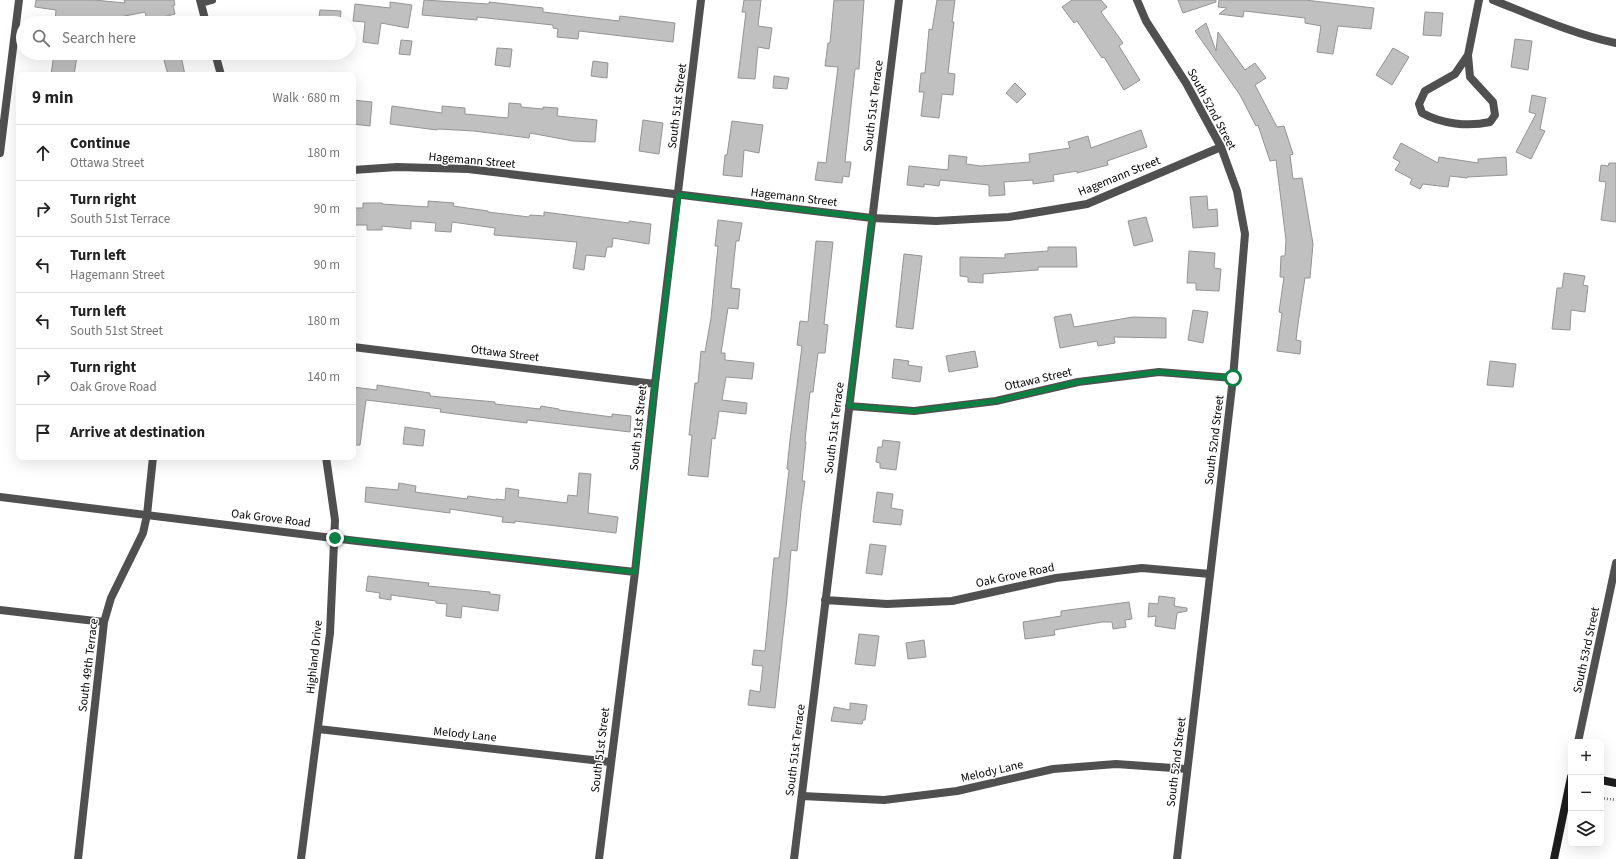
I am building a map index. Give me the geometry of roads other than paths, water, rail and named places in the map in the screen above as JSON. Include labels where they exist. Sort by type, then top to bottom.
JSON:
[{"type":"street","points":[[17,16],[19,0]]},
{"type":"street","points":[[204,16],[200,1],[212,0]]},
{"type":"street","name":"South 51st Street","points":[[599,859],[635,572],[655,384],[679,195],[701,0]]},
{"type":"street","name":"South 51st Terrace","points":[[794,859],[899,0]]},
{"type":"street","name":"South 52nd Street","points":[[1137,0],[1146,22],[1186,83],[1221,147],[1237,191],[1245,234],[1233,378],[1177,859]]},
{"type":"street","points":[[1468,55],[1455,74],[1425,91],[1419,104],[1422,113],[1432,118],[1456,123],[1478,125],[1490,122],[1495,116],[1493,102],[1470,77],[1468,55],[1479,0]]},
{"type":"street","points":[[1493,0],[1605,41],[1616,43]]},
{"type":"street","points":[[0,154],[16,24]]},
{"type":"street","points":[[217,60],[220,72]]},
{"type":"street","name":"Hagemann Street","points":[[356,170],[397,167],[468,169],[872,218],[936,221],[1009,217],[1086,204],[1221,147]]},
{"type":"street","name":"Ottawa Street","points":[[356,347],[655,384]]},
{"type":"street","name":"Ottawa Street","points":[[849,406],[914,411],[996,401],[1078,382],[1159,372],[1233,378]]},
{"type":"street","name":"South 49th Terrace","points":[[78,859],[104,622],[111,598],[143,533],[147,515],[153,460]]},
{"type":"street","name":"Highland Drive","points":[[302,859],[330,633],[335,520],[326,460]]},
{"type":"street","name":"Oak Grove Road","points":[[0,497],[335,538],[635,572]]},
{"type":"street","name":"South 53rd Street","points":[[1579,739],[1616,563]]},
{"type":"street","name":"Oak Grove Road","points":[[825,600],[887,604],[952,601],[1056,578],[1142,568],[1210,574]]},
{"type":"street","points":[[0,610],[104,622]]},
{"type":"street","name":"Melody Lane","points":[[318,729],[610,762]]},
{"type":"street","name":"Melody Lane","points":[[802,796],[884,800],[957,790],[1054,769],[1116,764],[1187,769]]},
{"type":"street","points":[[1604,781],[1616,783]]},
{"type":"street","points":[[1554,859],[1568,791]]}]
